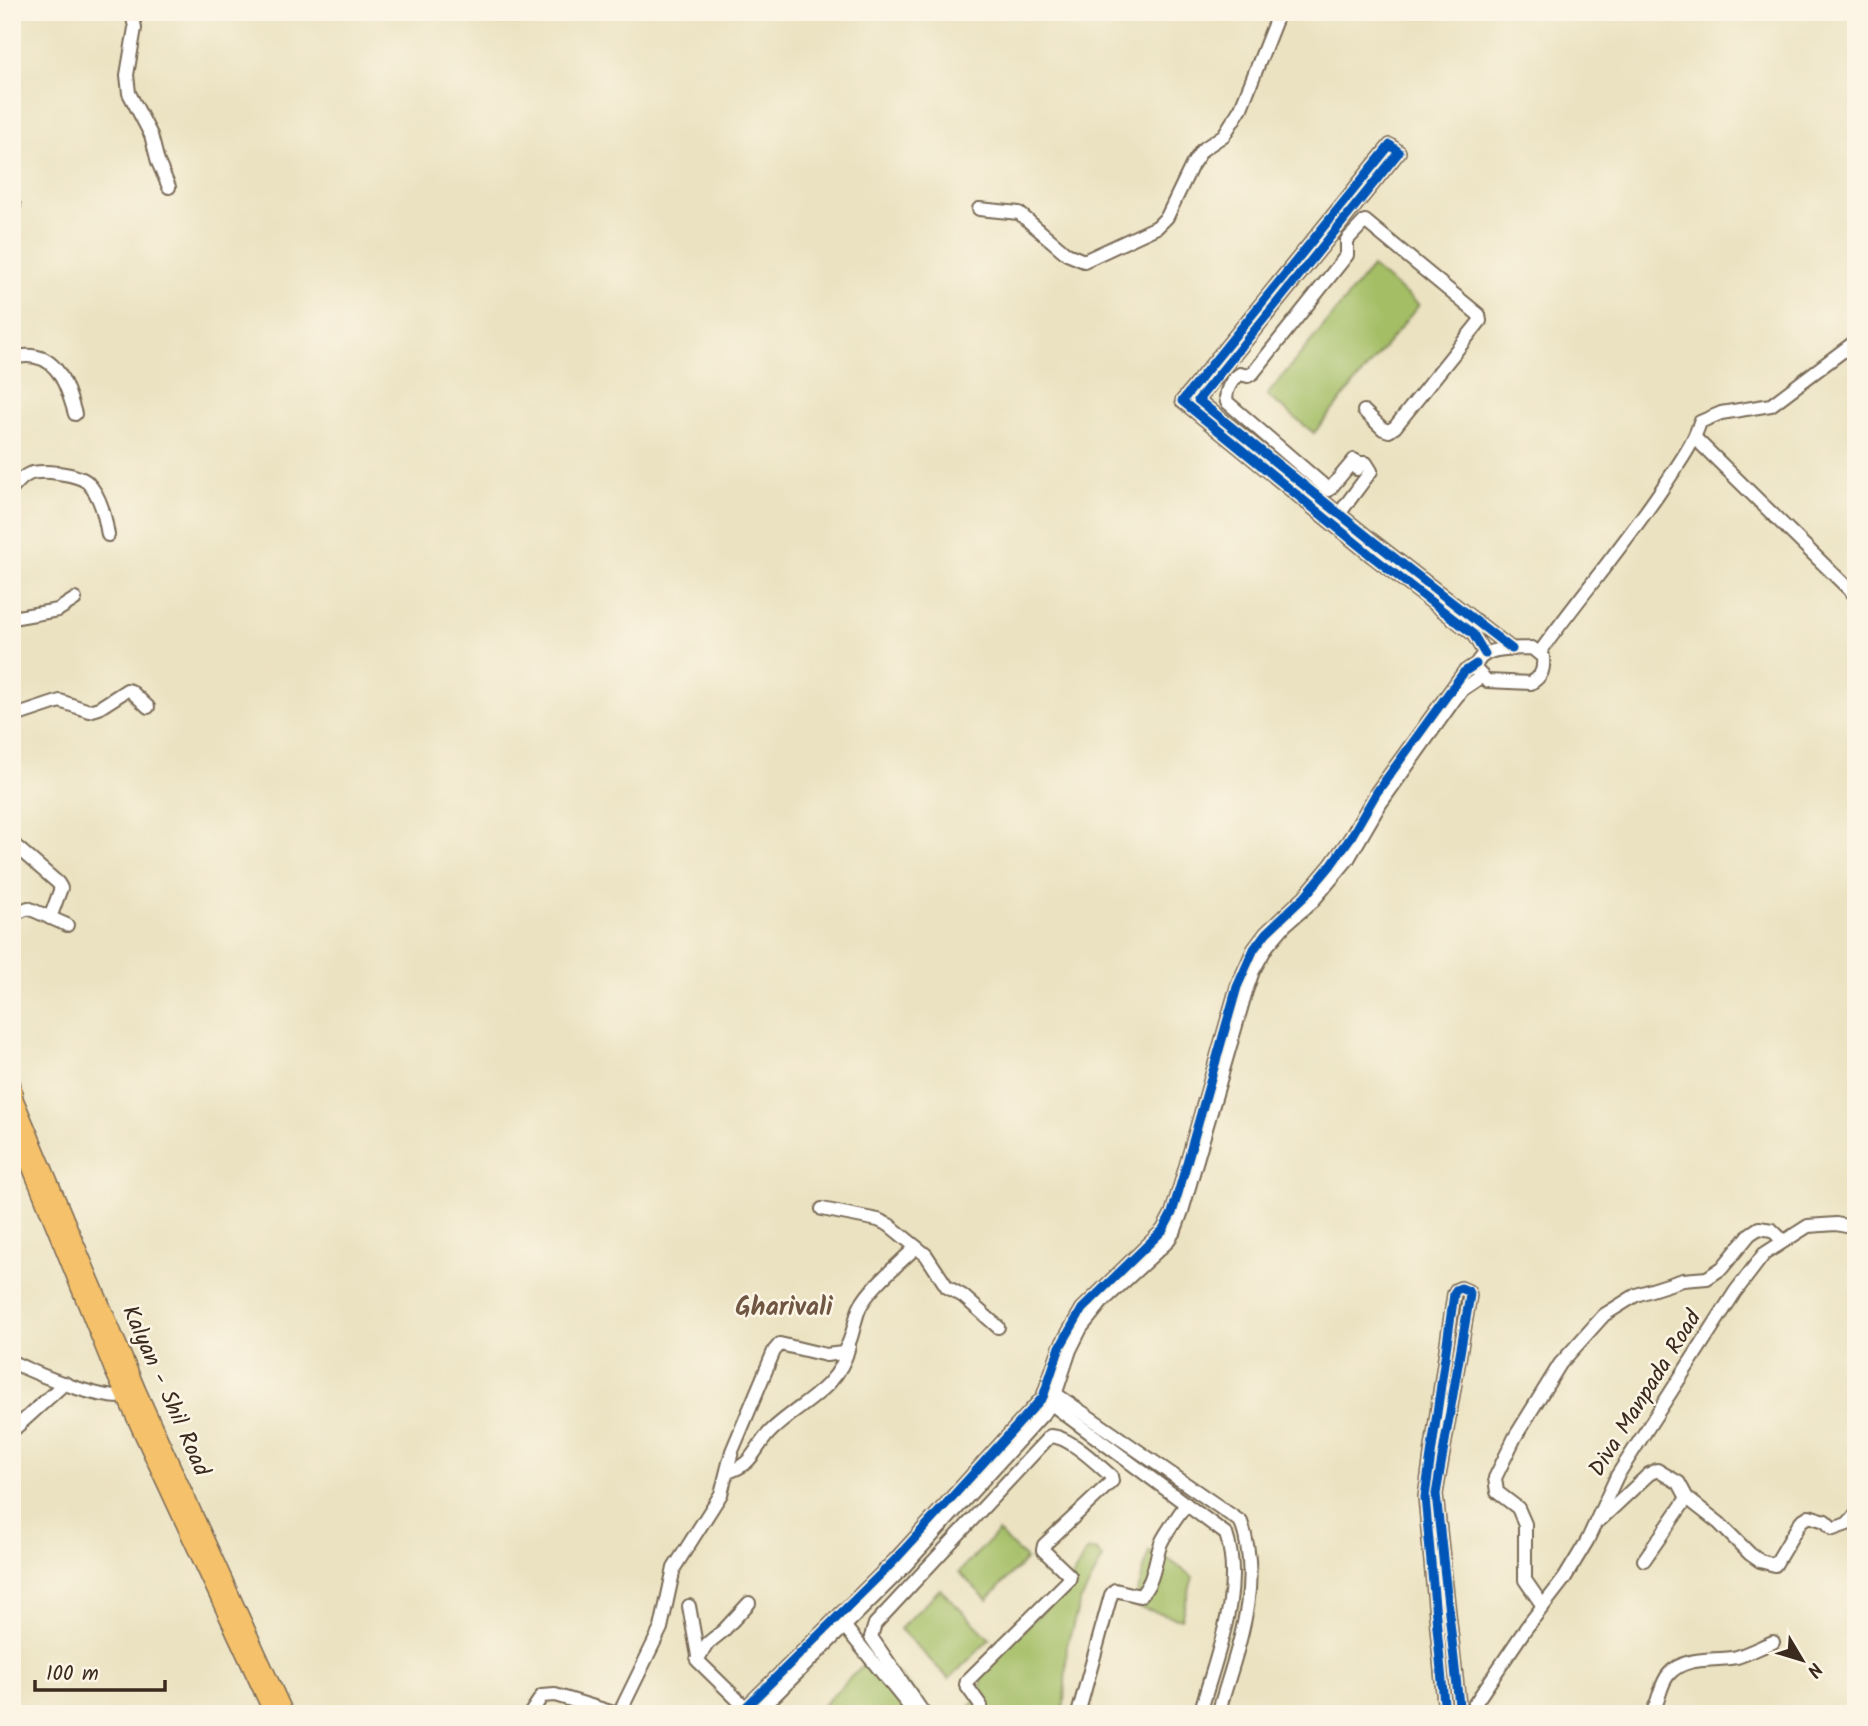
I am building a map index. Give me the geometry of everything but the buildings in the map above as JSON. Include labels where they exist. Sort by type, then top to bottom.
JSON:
[{"type":"main road","name":"Kalyan - Shil Road","points":[[12,1084],[28,1147]]},
{"type":"main road","name":"Kalyan - Shil Road","points":[[12,1121],[43,1179],[132,1395],[273,1714]]},
{"type":"main road","name":"Kalyan - Shil Road","points":[[132,1395],[285,1714]]},
{"type":"street","points":[[132,12],[135,28],[127,75],[129,93],[152,135],[158,162],[169,187]]},
{"type":"street","points":[[979,209],[1019,214],[1067,254],[1084,261],[1157,227],[1177,200],[1192,165],[1202,150],[1224,135],[1236,117],[1279,12]]},
{"type":"street","points":[[1182,401],[1394,149],[1198,400]]},
{"type":"street","points":[[1334,509],[1361,464],[1354,460],[1329,489],[1227,402],[1226,393],[1237,376],[1253,373],[1347,255],[1347,240],[1365,221],[1479,315],[1480,321],[1395,427],[1389,431],[1383,429],[1364,411]]},
{"type":"street","points":[[1540,652],[1639,523],[1695,438],[1700,422],[1721,413],[1771,405],[1856,341]]},
{"type":"street","points":[[12,358],[27,354],[48,360],[64,380],[75,414]]},
{"type":"street","points":[[1182,401],[1198,400],[1334,509],[1369,546],[1473,634],[1480,659],[1475,669],[1481,677],[1488,681],[1531,683],[1542,675],[1544,667],[1540,652],[1532,648],[1495,650],[1480,659],[1464,672],[1377,801]]},
{"type":"street","points":[[1182,401],[1369,546],[1512,649]]},
{"type":"street","points":[[1695,438],[1856,596]]},
{"type":"street","points":[[12,489],[28,474],[38,472],[80,477],[87,481],[102,507],[108,535]]},
{"type":"street","points":[[12,618],[58,610],[75,600]]},
{"type":"street","points":[[689,1606],[697,1662],[747,1712],[968,1499],[1049,1395],[1060,1347],[1082,1309],[1100,1289],[1152,1243],[1172,1213],[1237,987],[1254,949],[1331,865],[1463,689],[1481,677]]},
{"type":"street","points":[[12,717],[60,701],[89,710],[99,708],[127,690],[148,707]]},
{"type":"street","points":[[12,843],[61,888],[50,918]]},
{"type":"street","points":[[12,915],[28,908],[67,925]]},
{"type":"street","points":[[822,1209],[878,1220],[889,1225],[926,1255],[947,1287],[963,1296],[998,1326]]},
{"type":"street","name":"Diva Manpada Road","points":[[1468,1714],[1564,1579],[1597,1522],[1617,1476],[1735,1292],[1764,1254],[1808,1226],[1836,1223],[1856,1228]]},
{"type":"street","points":[[1543,1605],[1525,1580],[1525,1524],[1518,1508],[1497,1492],[1495,1478],[1515,1437],[1560,1364],[1604,1315],[1636,1295],[1683,1280],[1707,1278],[1722,1268],[1750,1234],[1759,1228],[1772,1230],[1783,1241]]},
{"type":"street","points":[[727,1472],[740,1468],[749,1461],[770,1432],[814,1398],[831,1381],[846,1358],[859,1310],[866,1298],[916,1247]]},
{"type":"street","points":[[1446,1714],[1425,1497],[1454,1294],[1461,1288],[1470,1295],[1436,1494],[1460,1714]]},
{"type":"street","points":[[530,1714],[542,1696],[555,1695],[618,1714],[661,1628],[674,1568],[721,1494],[732,1451],[769,1360],[780,1344],[826,1355],[843,1353],[849,1345]]},
{"type":"street","points":[[12,1362],[41,1376],[100,1394],[132,1395]]},
{"type":"street","points":[[12,1431],[65,1383]]},
{"type":"street","points":[[1049,1395],[1226,1534],[1232,1569],[1231,1598],[1199,1714]]},
{"type":"street","points":[[1049,1395],[1241,1522],[1250,1555],[1250,1601],[1218,1714]]},
{"type":"street","points":[[924,1714],[871,1637],[872,1632],[876,1624],[1050,1436],[1055,1436],[1069,1443],[1111,1476],[1112,1481],[1044,1545],[1043,1550],[1070,1576],[1069,1580],[967,1681],[969,1691],[981,1706],[979,1714]]},
{"type":"street","points":[[1597,1522],[1653,1471],[1663,1472],[1679,1483],[1687,1498],[1719,1523],[1750,1554],[1760,1561],[1775,1565],[1801,1521],[1809,1516],[1825,1521],[1833,1529],[1847,1524],[1856,1514]]},
{"type":"street","points":[[1644,1560],[1687,1498]]},
{"type":"street","points":[[1078,1714],[1111,1595],[1115,1590],[1140,1596],[1147,1589],[1162,1540],[1186,1504]]},
{"type":"street","points":[[698,1656],[749,1604]]},
{"type":"street","points":[[841,1621],[916,1714]]},
{"type":"street","points":[[1651,1714],[1666,1676],[1677,1666],[1690,1661],[1738,1657],[1773,1642]]},
{"type":"green space","points":[[1372,267],[1419,305],[1314,433],[1267,395]]},
{"type":"green space","points":[[998,1532],[1026,1559],[987,1600],[959,1572]]},
{"type":"green space","points":[[1096,1550],[1103,1558],[1080,1602],[1067,1645],[1064,1705],[1060,1714],[962,1714],[980,1695],[984,1665],[1065,1591],[1086,1551]]},
{"type":"green space","points":[[1149,1551],[1165,1557],[1193,1577],[1181,1619],[1134,1606]]},
{"type":"green space","points":[[940,1589],[990,1639],[949,1679],[900,1629]]},
{"type":"green space","points":[[876,1652],[919,1696],[901,1714],[814,1714]]},
{"type":"cycle path","points":[[1485,654],[1473,634],[1373,557],[1182,401],[1390,145],[1399,152],[1198,400],[1512,649]]},
{"type":"cycle path","points":[[739,1714],[894,1561],[1043,1397],[1060,1347],[1082,1309],[1163,1230],[1172,1213],[1237,987],[1254,949],[1331,865],[1377,792],[1464,672],[1476,664]]},
{"type":"cycle path","points":[[1445,1714],[1425,1497],[1454,1294],[1461,1288],[1470,1295],[1436,1494],[1460,1714]]},
{"type":"district","name":"Gharivali","points":[[784,1308]]}]
